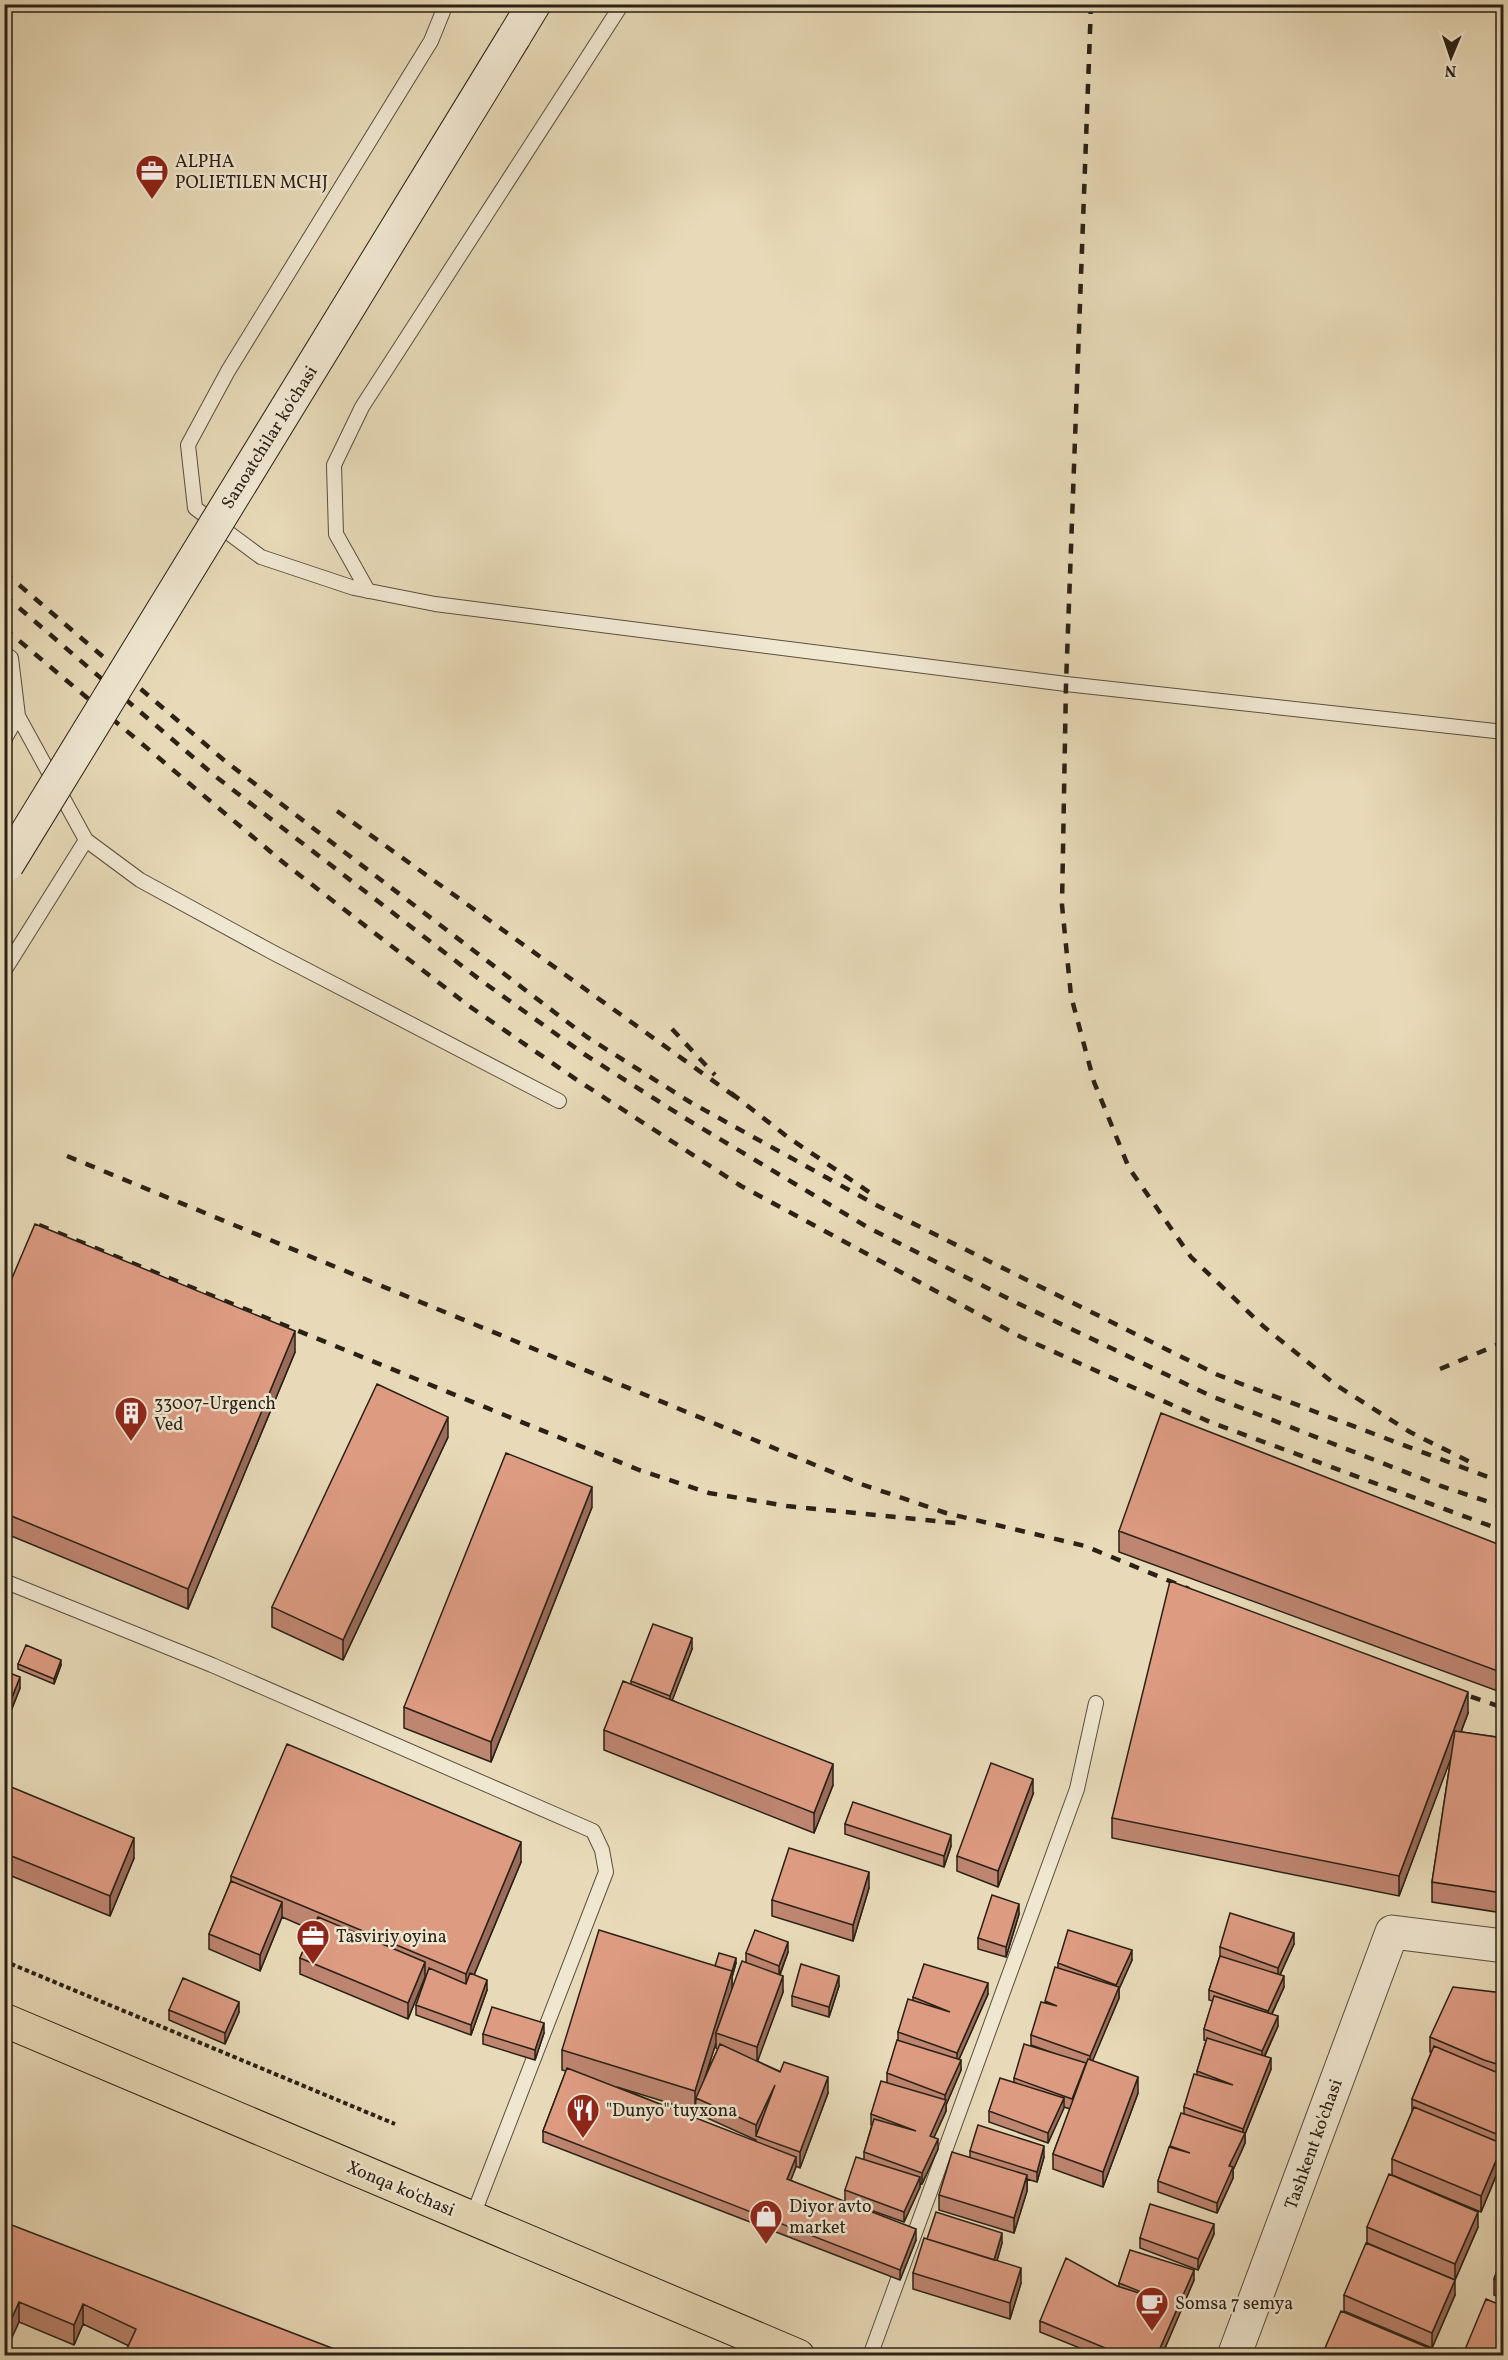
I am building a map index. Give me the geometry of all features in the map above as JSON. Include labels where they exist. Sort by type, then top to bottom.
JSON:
[{"type":"main road","name":"Sanoatchilar ko'chasi","points":[[6,867],[534,4]]},
{"type":"main road","name":"Tashkent ko'chasi","points":[[1234,2355],[1392,1932],[1503,1946]]},
{"type":"main road","name":"Xonqa ko'chasi","points":[[4,2020],[798,2355]]},
{"type":"lane","points":[[446,4],[431,40],[228,371],[188,445],[195,508],[261,557],[368,591],[435,604],[1066,684],[1503,732]]},
{"type":"lane","points":[[368,591],[336,534],[334,465],[362,407],[622,4]]},
{"type":"lane","points":[[4,653],[10,658],[18,716],[86,840],[140,880],[272,952],[559,1101]]},
{"type":"lane","points":[[4,741],[18,716]]},
{"type":"lane","points":[[4,971],[86,840]]},
{"type":"lane","points":[[4,1581],[212,1665],[593,1831],[602,1850],[606,1872],[472,2218]]},
{"type":"lane","points":[[870,2355],[1077,1789],[1096,1703]]},
{"type":"path","points":[[4,1961],[395,2124]]},
{"type":"building","name":"33007-Urgench Ved","points":[[35,1224],[295,1331],[188,1589],[4,1513],[4,1297]]},
{"type":"building","points":[[377,1384],[448,1417],[343,1640],[272,1607]]},
{"type":"building","points":[[1161,1413],[1503,1546],[1503,1673],[1119,1531]]},
{"type":"building","points":[[506,1453],[592,1487],[491,1742],[404,1707]]},
{"type":"building","points":[[1170,1581],[1468,1692],[1399,1876],[1112,1818]]},
{"type":"building","points":[[653,1624],[692,1638],[670,1696],[631,1681]]},
{"type":"building","points":[[26,1645],[61,1660],[54,1679],[18,1664]]},
{"type":"building","points":[[4,1671],[20,1677],[7,1710],[4,1709]]},
{"type":"building","points":[[623,1681],[833,1764],[814,1813],[604,1730]]},
{"type":"building","points":[[1455,1731],[1503,1738],[1503,1893],[1432,1882]]},
{"type":"building","points":[[287,1744],[521,1842],[466,1974],[231,1876]]},
{"type":"building","points":[[991,1763],[1033,1779],[998,1871],[957,1856]]},
{"type":"building","points":[[4,1784],[134,1838],[110,1896],[4,1853]]},
{"type":"building","points":[[853,1802],[951,1835],[944,1856],[845,1824]]},
{"type":"building","points":[[789,1848],[869,1872],[853,1925],[772,1900]]},
{"type":"building","points":[[231,1881],[282,1902],[260,1955],[209,1934]]},
{"type":"building","points":[[992,1895],[1019,1904],[1006,1947],[978,1938]]},
{"type":"building","points":[[1230,1913],[1294,1933],[1278,1968],[1220,1947]]},
{"type":"building","points":[[318,1917],[425,1962],[408,2003],[300,1958]]},
{"type":"building","points":[[599,1930],[732,1971],[695,2091],[562,2050]]},
{"type":"building","points":[[755,1930],[788,1942],[779,1966],[746,1953]]},
{"type":"building","points":[[1068,1930],[1132,1950],[1116,1985],[1058,1963]]},
{"type":"building","points":[[719,1953],[736,1958],[729,1981],[732,1971],[715,1966]]},
{"type":"building","points":[[1220,1956],[1284,1976],[1268,2011],[1209,1990]]},
{"type":"building","points":[[742,1961],[783,1976],[757,2047],[716,2033]]},
{"type":"building","points":[[801,1964],[839,1976],[829,2007],[792,1996]]},
{"type":"building","points":[[924,1964],[988,1983],[957,2053],[898,2032],[908,1999],[950,2012],[913,1997]]},
{"type":"building","points":[[1055,1967],[1119,1987],[1090,2056],[1031,2035],[1041,2002],[1057,2006],[1045,2001]]},
{"type":"building","points":[[429,1968],[466,1984],[470,1973],[487,1980],[471,2025],[416,2005]]},
{"type":"building","points":[[183,1978],[239,2002],[225,2033],[169,2010]]},
{"type":"building","points":[[1453,1987],[1503,1993],[1503,2066],[1430,2037]]},
{"type":"building","points":[[1214,1996],[1278,2016],[1262,2051],[1204,2029]]},
{"type":"building","points":[[492,2007],[544,2023],[535,2050],[483,2034]]},
{"type":"building","points":[[1207,2038],[1271,2058],[1243,2129],[1184,2107],[1194,2074],[1233,2085],[1197,2071]]},
{"type":"building","points":[[897,2040],[961,2060],[945,2095],[887,2073]]},
{"type":"building","points":[[720,2044],[780,2072],[784,2062],[828,2077],[800,2152],[756,2136],[775,2085],[756,2125],[696,2098]]},
{"type":"building","points":[[1024,2044],[1086,2063],[1072,2099],[1014,2078]]},
{"type":"building","points":[[1434,2046],[1503,2075],[1501,2136],[1412,2099]]},
{"type":"building","points":[[1088,2059],[1138,2077],[1103,2172],[1053,2154]]},
{"type":"building","points":[[567,2068],[796,2157],[787,2179],[916,2229],[900,2270],[543,2131]]},
{"type":"building","points":[[1000,2078],[1064,2098],[1048,2133],[989,2111]]},
{"type":"building","points":[[881,2081],[946,2100],[930,2136],[938,2139],[922,2173],[864,2152],[874,2119],[916,2131],[871,2114]]},
{"type":"building","points":[[1414,2107],[1503,2144],[1481,2196],[1392,2159]]},
{"type":"building","points":[[1181,2113],[1245,2133],[1229,2166],[1233,2167],[1217,2203],[1158,2181],[1169,2147],[1190,2153],[1170,2146]]},
{"type":"building","points":[[978,2125],[1044,2146],[1037,2172],[970,2151]]},
{"type":"building","points":[[952,2152],[1027,2175],[1014,2218],[939,2195]]},
{"type":"building","points":[[856,2157],[920,2177],[904,2212],[845,2190]]},
{"type":"building","points":[[1389,2174],[1478,2212],[1455,2264],[1367,2227]]},
{"type":"building","points":[[1150,2204],[1214,2224],[1198,2259],[1140,2238]]},
{"type":"building","points":[[936,2212],[1002,2233],[994,2260],[927,2239]]},
{"type":"building","points":[[9,2224],[350,2355],[124,2355],[136,2329],[83,2304],[74,2325],[19,2302],[4,2336],[4,2234]]},
{"type":"building","points":[[924,2238],[1021,2268],[1010,2303],[913,2273]]},
{"type":"building","points":[[1366,2243],[1455,2280],[1432,2333],[1344,2295]]},
{"type":"building","points":[[1130,2250],[1194,2270],[1157,2355],[1122,2355],[1040,2321],[1066,2258],[1117,2286],[1161,2300],[1119,2283]]},
{"type":"building","points":[[1503,2256],[1503,2284],[1494,2279]]},
{"type":"building","points":[[1486,2299],[1503,2306],[1503,2355],[1472,2355],[1464,2352]]},
{"type":"building","points":[[1341,2311],[1429,2348],[1426,2355],[1322,2355]]},
{"type":"railway","points":[[1091,4],[1066,684],[1062,905],[1071,996],[1094,1082],[1129,1168],[1191,1257],[1263,1326],[1336,1385],[1410,1432],[1474,1464]]},
{"type":"railway","points":[[4,572],[225,761],[587,1037],[690,1102],[878,1206],[1218,1375],[1504,1483]]},
{"type":"railway","points":[[4,595],[215,776],[479,979],[584,1054],[688,1120],[869,1228],[1013,1301],[1211,1396],[1441,1486],[1504,1507]]},
{"type":"railway","points":[[4,628],[284,863],[469,1006],[577,1080],[741,1186],[1021,1337],[1210,1422],[1504,1531]]},
{"type":"railway","points":[[337,811],[737,1098]]},
{"type":"railway","points":[[672,1029],[715,1075]]},
{"type":"railway","points":[[731,1093],[789,1138],[872,1194]]},
{"type":"railway","points":[[67,1156],[861,1484],[946,1513],[1085,1546],[1189,1589]]},
{"type":"railway","points":[[39,1225],[639,1470],[709,1493],[787,1506],[956,1523]]},
{"type":"railway","points":[[1440,1369],[1504,1342]]},
{"type":"railway","points":[[1452,1690],[1504,1708]]},
{"type":"place","name":"ALPHA POLIETILEN MCHJ","points":[[152,200]]},
{"type":"place","name":"33007-Urgench Ved","points":[[131,1442]]},
{"type":"place","name":"Tasviriy oyina","points":[[313,1965]]},
{"type":"place","name":"\"Dunyo\" tuyxona","points":[[583,2139]]},
{"type":"place","name":"Diyor avto market","points":[[766,2245]]},
{"type":"place","name":"Somsa 7 semya","points":[[1152,2332]]}]
